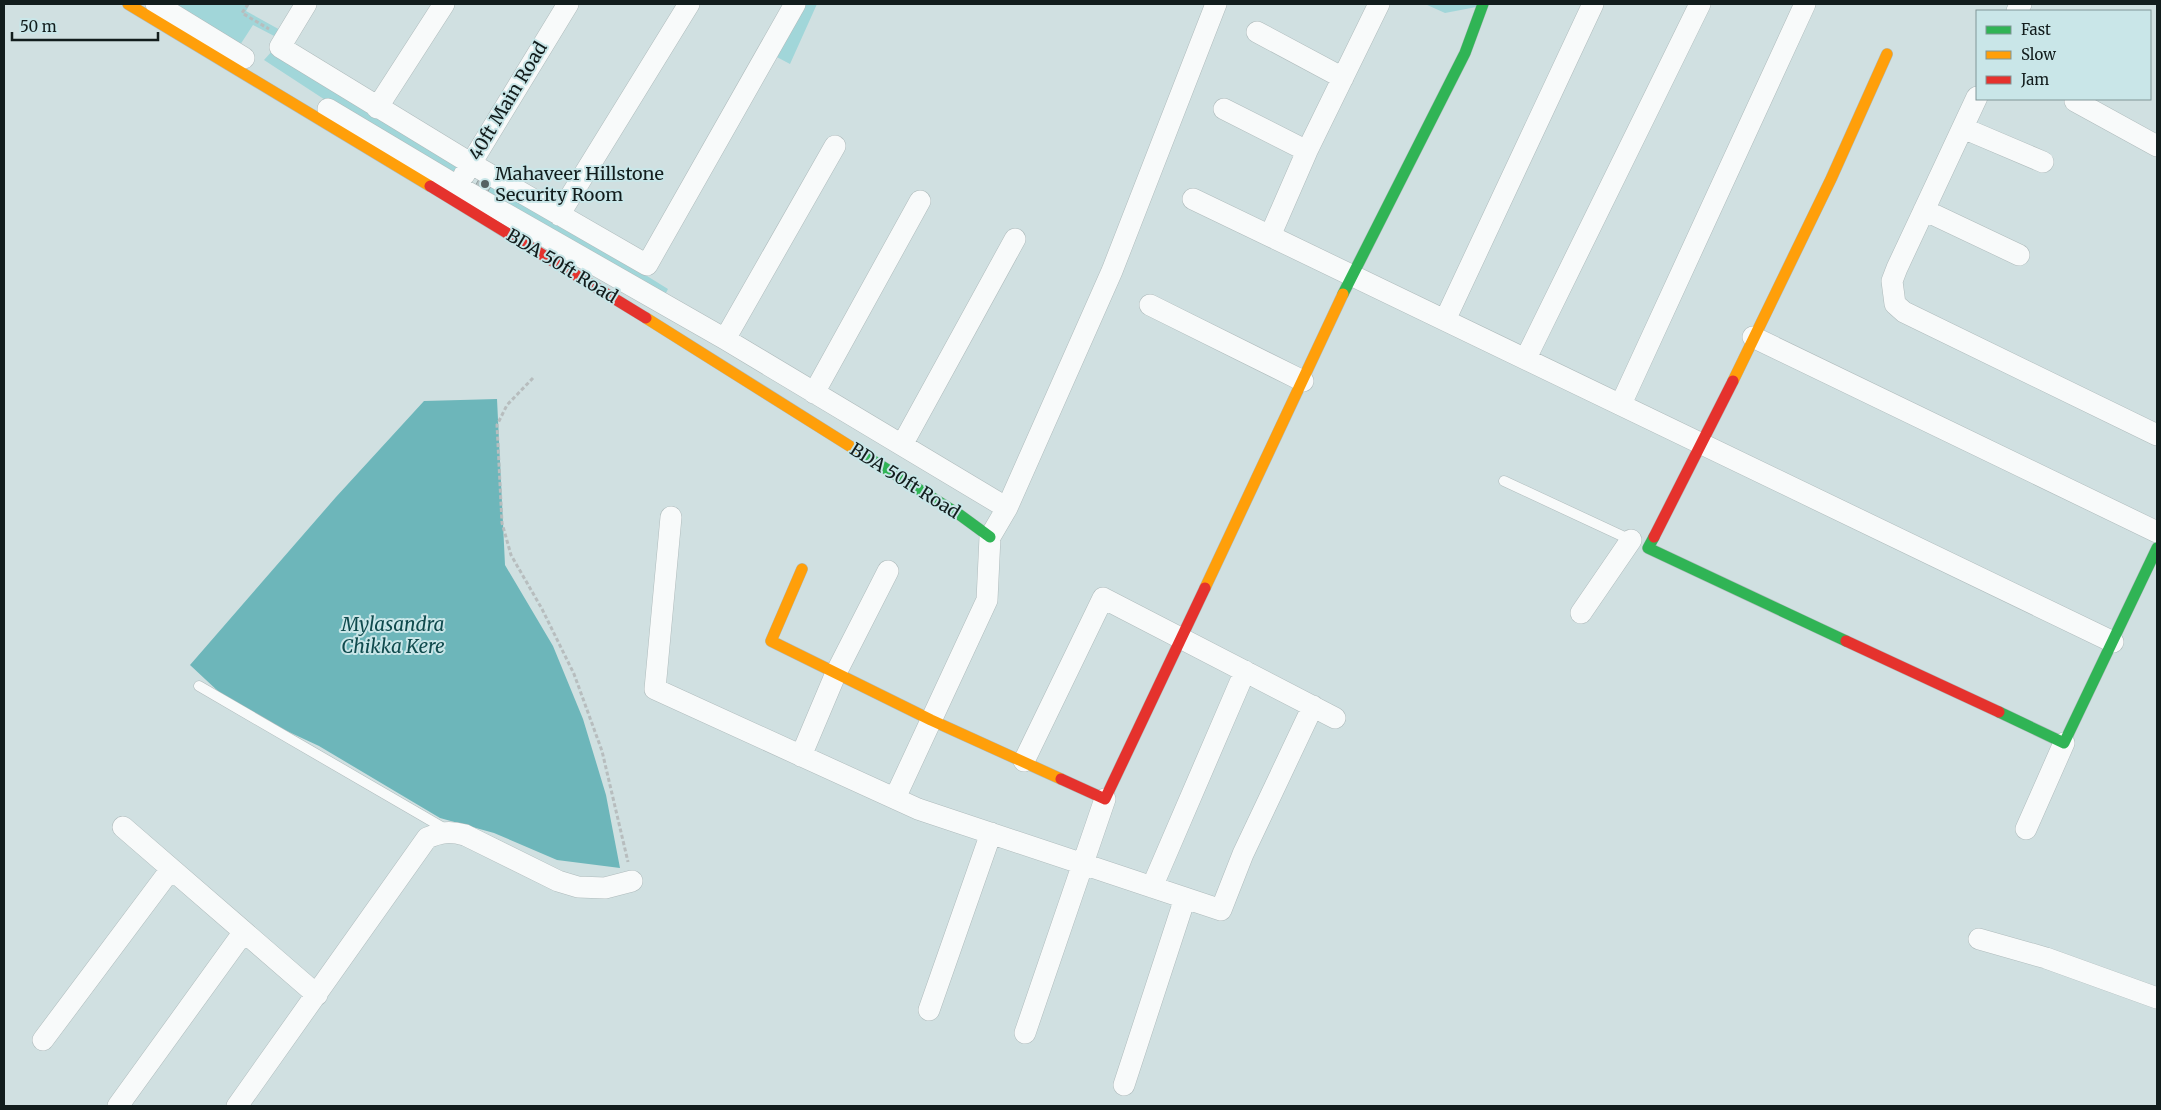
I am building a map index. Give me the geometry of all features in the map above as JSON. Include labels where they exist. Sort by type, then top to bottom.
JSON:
[{"type":"street","name":"BDA 50ft Road","points":[[128,4],[454,192],[725,339],[1007,508]]},
{"type":"street","name":"BDA 50ft Road","points":[[156,4],[960,515],[990,538]]},
{"type":"street","points":[[306,4],[280,47],[377,108],[647,265],[795,4]]},
{"type":"street","points":[[377,108],[444,4]]},
{"type":"street","name":"40ft Main Road","points":[[454,192],[568,4]]},
{"type":"street","points":[[559,215],[689,4]]},
{"type":"street","points":[[895,798],[987,600],[990,538],[1007,508],[1112,271],[1216,4]]},
{"type":"street","points":[[1270,236],[1307,151],[1379,4]]},
{"type":"street","points":[[1025,1033],[1105,799],[1352,276],[1465,53],[1483,4]]},
{"type":"street","points":[[1445,320],[1593,4]]},
{"type":"street","points":[[1526,358],[1700,4]]},
{"type":"street","points":[[1621,404],[1805,4]]},
{"type":"street","points":[[1257,32],[1343,78]]},
{"type":"street","points":[[1581,613],[1639,544],[1701,442],[1866,104],[1886,54]]},
{"type":"street","points":[[1976,99],[1892,281],[1895,304],[1904,312],[2157,435]]},
{"type":"street","points":[[2075,100],[2157,146]]},
{"type":"street","points":[[1224,109],[1307,151]]},
{"type":"street","points":[[1963,128],[2044,162]]},
{"type":"street","points":[[725,339],[835,146]]},
{"type":"street","points":[[1193,199],[2113,642]]},
{"type":"street","points":[[814,393],[920,201]]},
{"type":"street","points":[[1924,210],[2019,255]]},
{"type":"street","points":[[902,445],[1016,239]]},
{"type":"street","points":[[1150,305],[1303,381]]},
{"type":"street","points":[[1753,338],[2157,532]]},
{"type":"street","points":[[671,517],[655,689],[918,809],[1220,910],[1243,854],[1313,706]]},
{"type":"street","points":[[1639,544],[2064,743]]},
{"type":"street","points":[[2026,829],[2064,743],[2157,548]]},
{"type":"street","points":[[802,569],[771,640],[931,720],[1105,799]]},
{"type":"street","points":[[801,756],[836,673],[888,571]]},
{"type":"street","points":[[1024,761],[1103,598],[1335,718]]},
{"type":"street","points":[[1152,887],[1245,671]]},
{"type":"street","points":[[123,827],[243,933],[317,995]]},
{"type":"street","points":[[237,1106],[427,838],[440,832],[465,835],[558,881],[578,887],[605,888],[632,881]]},
{"type":"street","points":[[929,1010],[991,833]]},
{"type":"street","points":[[43,1040],[172,869]]},
{"type":"street","points":[[1124,1084],[1185,898]]},
{"type":"street","points":[[118,1106],[243,933]]},
{"type":"street","points":[[1979,940],[2046,958],[2157,998]]},
{"type":"lane","points":[[1504,481],[1639,544]]},
{"type":"lane","points":[[199,686],[450,832]]},
{"type":"path","points":[[248,4],[242,13],[284,39]]},
{"type":"path","points":[[533,378],[506,405],[497,425],[502,523],[511,555],[542,609],[574,674],[593,725],[602,751],[632,881]]},
{"type":"shaded area","points":[[170,4],[250,4],[246,11],[282,31],[278,38],[253,25],[240,45]]},
{"type":"shaded area","points":[[798,4],[817,4],[790,64],[773,55]]},
{"type":"shaded area","points":[[1425,4],[1492,4],[1445,13]]},
{"type":"shaded area","points":[[273,50],[470,163],[457,186],[264,60]]},
{"type":"shaded area","points":[[494,181],[668,289],[663,299],[487,193]]},
{"type":"water","name":"Mylasandra Chikka Kere","points":[[497,399],[505,565],[553,646],[583,719],[606,795],[620,868],[557,860],[494,833],[440,818],[319,746],[235,707],[190,665],[336,497],[424,401]]},
{"type":"building","name":"Mahaveer Hillstone Security Room","points":[[482,174],[494,181],[487,193],[475,186]]},
{"type":"traffic: fast","points":[[1343,294],[1465,53],[1483,4]]},
{"type":"traffic: fast","points":[[856,450],[960,515],[990,537]]},
{"type":"traffic: fast","points":[[1654,537],[1648,548],[1846,641]]},
{"type":"traffic: fast","points":[[1999,712],[2064,743],[2157,548]]},
{"type":"traffic: slow","points":[[128,4],[430,186]]},
{"type":"traffic: slow","points":[[1733,381],[1831,179],[1887,54]]},
{"type":"traffic: slow","points":[[1205,588],[1343,294]]},
{"type":"traffic: slow","points":[[646,318],[856,450]]},
{"type":"traffic: slow","points":[[802,569],[771,641],[931,720],[1061,779]]},
{"type":"traffic: jam","points":[[430,186],[646,318]]},
{"type":"traffic: jam","points":[[1654,537],[1733,381]]},
{"type":"traffic: jam","points":[[1061,779],[1105,799],[1205,588]]},
{"type":"traffic: jam","points":[[1846,641],[1999,712]]},
{"type":"place","name":"Mahaveer Hillstone Security Room","points":[[485,184]]}]
